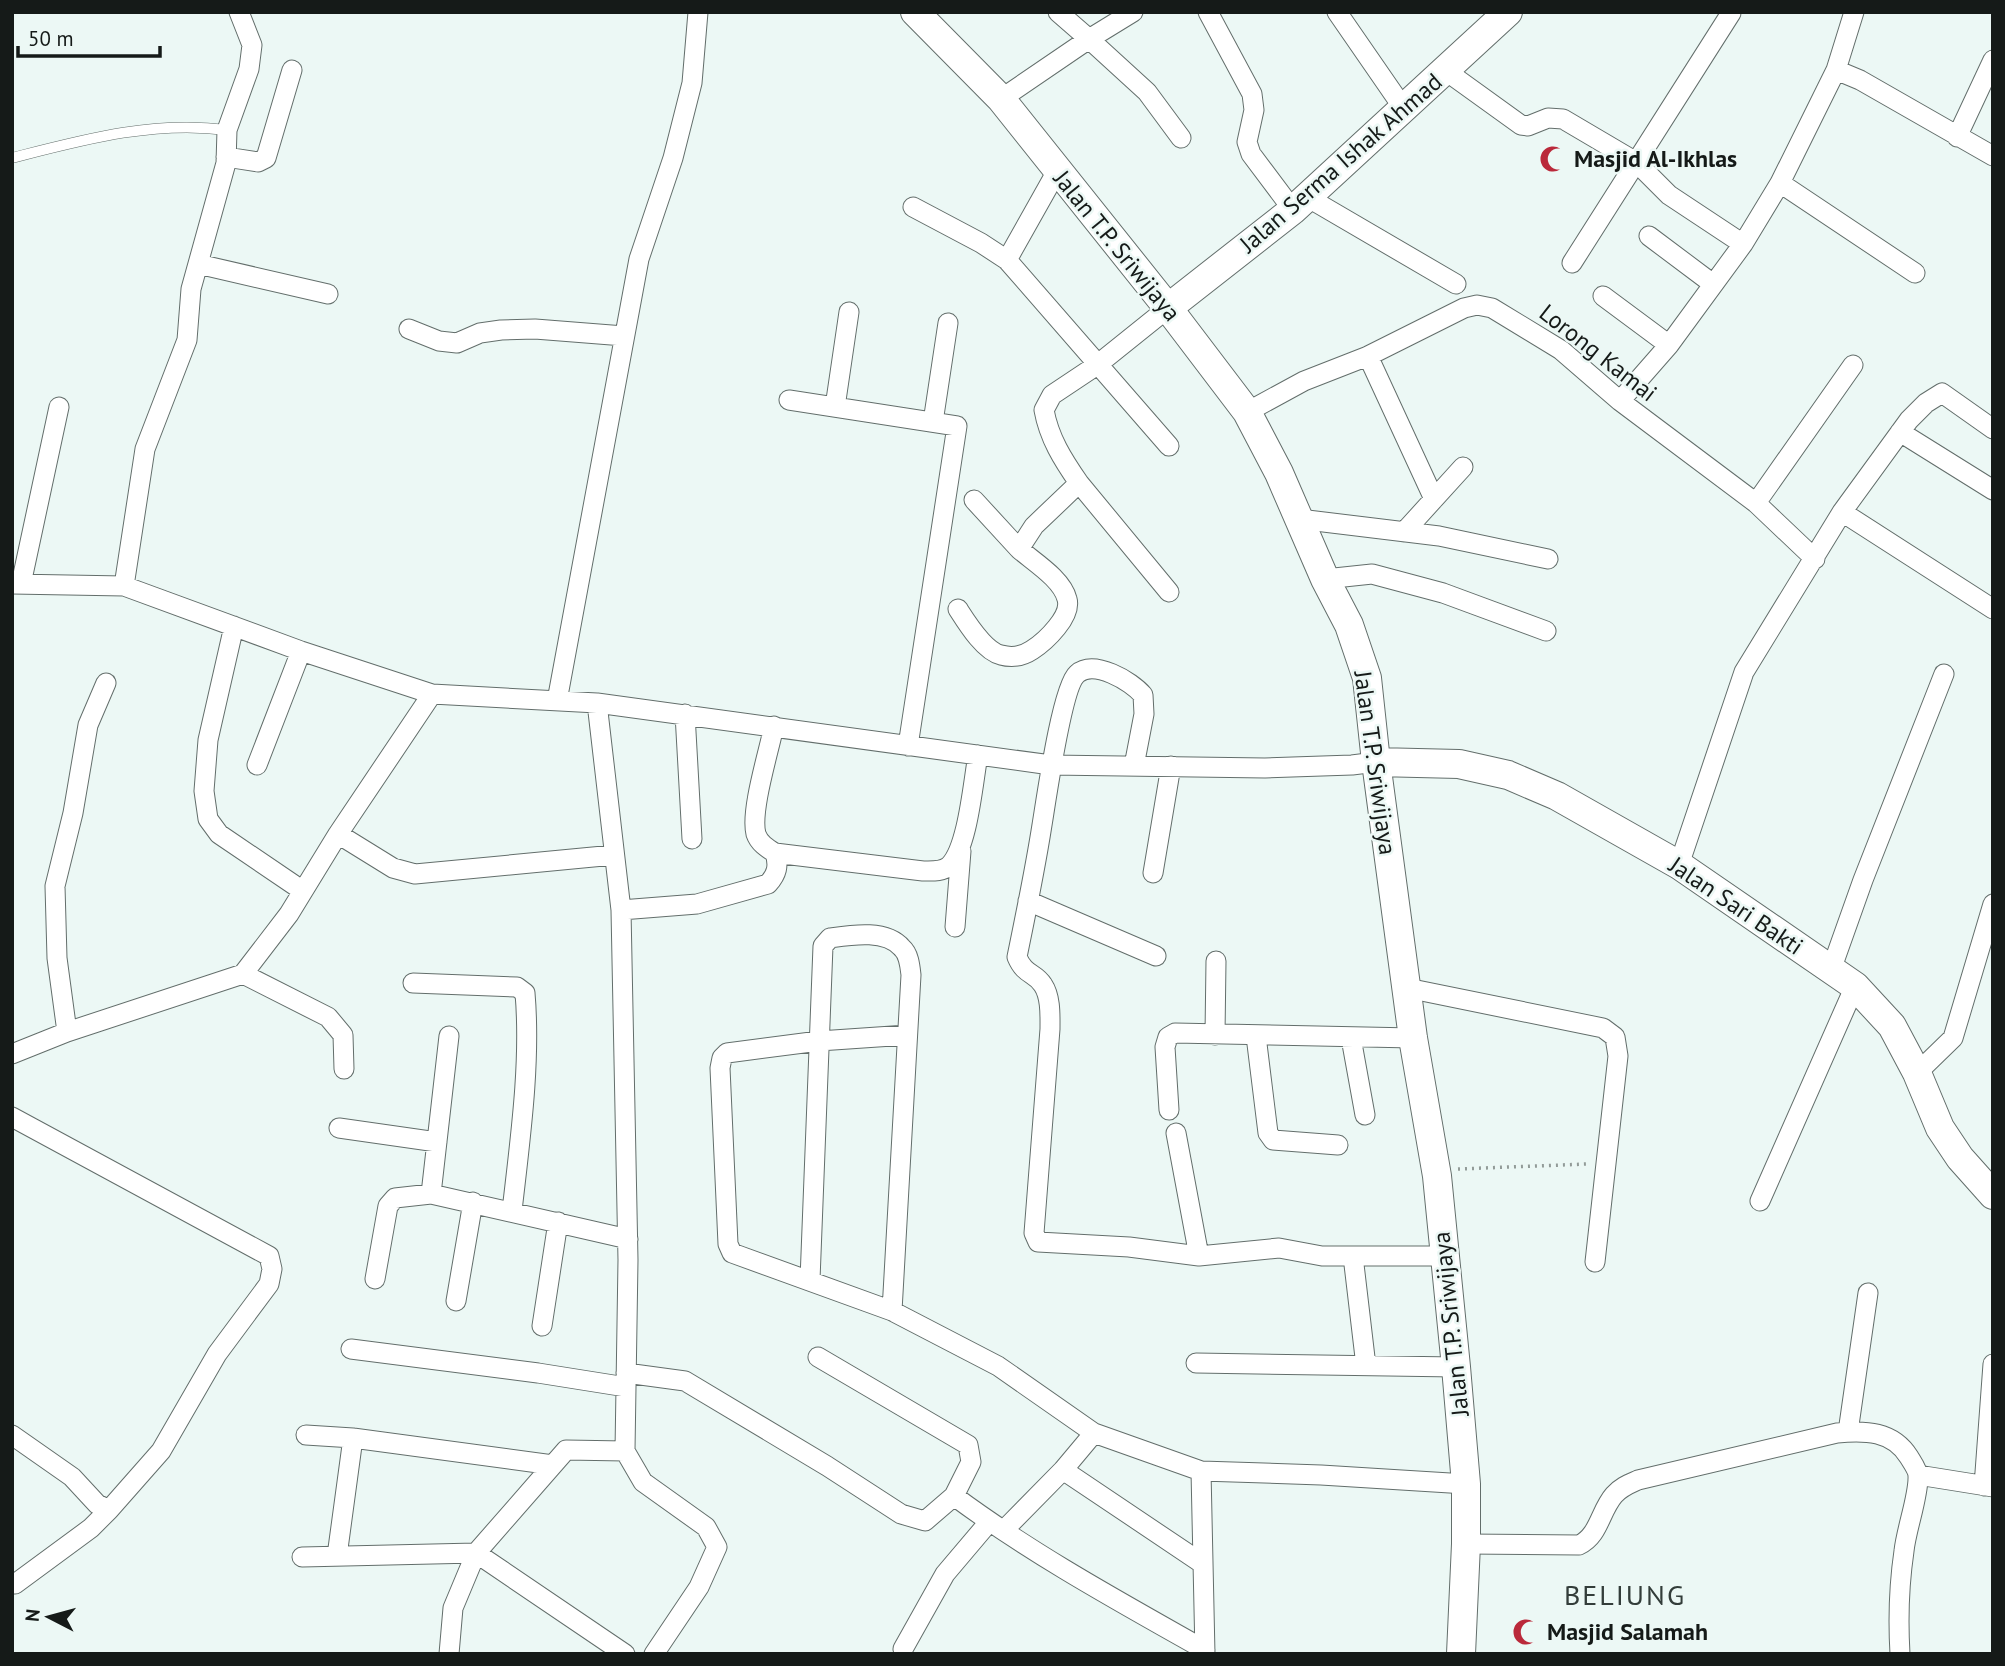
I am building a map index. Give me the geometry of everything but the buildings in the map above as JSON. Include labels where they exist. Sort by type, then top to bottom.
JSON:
[{"type":"main road","name":"Jalan T.P. Sriwijaya","points":[[915,12],[1001,99],[1168,308],[1247,412],[1279,473],[1325,579],[1349,625],[1367,678],[1413,1038],[1435,1170],[1456,1367],[1466,1484],[1461,1654]]},
{"type":"main road","name":"Jalan Serma Ishak Ahmad","points":[[1168,308],[1300,204],[1508,12]]},
{"type":"main road","name":"Jalan Sari Bakti","points":[[1376,762],[1459,764],[1508,775],[1557,796],[1679,865],[1855,986],[1892,1026],[1917,1073],[1940,1128],[1960,1158],[1993,1195]]},
{"type":"street","points":[[124,586],[145,449],[187,340],[191,289],[226,157],[226,131],[249,69],[252,45],[239,12]]},
{"type":"street","points":[[557,701],[639,259],[673,158],[692,83],[698,12]]},
{"type":"street","points":[[1058,12],[1147,92],[1181,138]]},
{"type":"street","points":[[1001,99],[1133,12]]},
{"type":"street","points":[[1208,12],[1252,94],[1254,110],[1247,142],[1251,154],[1300,204],[1456,284]]},
{"type":"street","points":[[1337,12],[1404,109]]},
{"type":"street","points":[[1620,401],[1669,345],[1743,244],[1780,183],[1836,70],[1854,12]]},
{"type":"street","points":[[1572,263],[1731,13]]},
{"type":"street","points":[[1957,136],[1993,60]]},
{"type":"street","points":[[226,157],[258,162],[266,158],[292,70]]},
{"type":"street","points":[[1836,70],[1860,80],[1993,156]]},
{"type":"street","points":[[1446,71],[1521,125],[1528,126],[1548,118],[1563,119],[1636,162],[1669,195],[1743,244]]},
{"type":"street","points":[[1007,260],[1057,171]]},
{"type":"street","points":[[1780,183],[1915,273]]},
{"type":"street","points":[[913,207],[1007,260],[1169,446]]},
{"type":"street","points":[[1649,236],[1713,284]]},
{"type":"street","points":[[198,264],[328,294]]},
{"type":"street","points":[[1602,296],[1669,345]]},
{"type":"street","name":"Lorong Kamai","points":[[1247,412],[1304,381],[1368,356],[1464,308],[1477,305],[1492,308],[1561,350],[1620,401],[1756,503],[1815,559]]},
{"type":"street","points":[[1168,308],[1097,365],[1052,395],[1044,410],[1047,427],[1079,483],[1169,592]]},
{"type":"street","points":[[835,407],[849,312]]},
{"type":"street","points":[[933,422],[948,323]]},
{"type":"street","points":[[409,329],[439,341],[457,343],[480,333],[501,330],[624,336]]},
{"type":"street","points":[[1368,356],[1434,499]]},
{"type":"street","points":[[1756,503],[1853,365]]},
{"type":"street","points":[[1679,865],[1744,672],[1842,512],[1900,432],[1926,402],[1942,393],[1993,429]]},
{"type":"street","points":[[789,400],[957,426],[908,746]]},
{"type":"street","points":[[59,407],[16,584],[124,586],[301,651],[432,694],[597,703],[1051,765],[1265,768],[1376,762]]},
{"type":"street","points":[[1900,432],[1993,490]]},
{"type":"street","points":[[1404,532],[1463,467]]},
{"type":"street","points":[[1019,549],[1034,526],[1079,483]]},
{"type":"street","points":[[958,609],[971,632],[998,655],[1015,657],[1032,651],[1059,625],[1068,612],[1067,599],[1060,585],[1019,549],[974,500]]},
{"type":"street","points":[[1842,512],[1993,609]]},
{"type":"street","points":[[1299,519],[1439,536],[1548,559]]},
{"type":"street","points":[[1325,579],[1372,574],[1443,593],[1546,631]]},
{"type":"street","points":[[234,626],[208,740],[204,791],[208,819],[219,834],[303,891]]},
{"type":"street","points":[[257,765],[301,651]]},
{"type":"street","points":[[1134,766],[1144,714],[1143,695],[1136,687],[1106,671],[1085,670],[1076,674],[1051,765],[1017,957],[1022,969],[1043,985],[1049,1005],[1051,1029],[1034,1233],[1038,1242],[1129,1247],[1199,1256],[1279,1248],[1322,1256],[1443,1256]]},
{"type":"street","points":[[1831,970],[1863,880],[1944,674]]},
{"type":"street","points":[[67,1032],[57,958],[55,886],[73,813],[88,725],[106,683]]},
{"type":"street","points":[[12,1054],[67,1032],[243,974],[289,914],[338,834],[432,694]]},
{"type":"street","points":[[597,703],[621,910],[628,1239],[625,1451],[643,1482],[706,1527],[717,1547],[699,1587],[654,1654]]},
{"type":"street","points":[[685,715],[692,839]]},
{"type":"street","points":[[774,726],[758,798],[756,832],[761,843],[775,853],[937,872],[947,868],[961,849]]},
{"type":"street","points":[[955,927],[961,849],[978,755]]},
{"type":"street","points":[[1153,873],[1171,766]]},
{"type":"street","points":[[338,834],[393,868],[403,873],[415,874],[614,855]]},
{"type":"street","points":[[621,910],[697,904],[768,884],[775,876],[778,866],[775,853]]},
{"type":"street","points":[[1028,901],[1156,956]]},
{"type":"street","points":[[1917,1073],[1953,1038],[1991,915]]},
{"type":"street","points":[[810,1280],[822,946],[830,939],[844,936],[878,936],[902,947],[909,960],[911,975],[892,1311]]},
{"type":"street","points":[[1215,1035],[1216,961]]},
{"type":"street","points":[[243,974],[328,1017],[343,1035],[344,1069]]},
{"type":"street","points":[[413,983],[517,987],[525,993],[527,1021],[512,1211]]},
{"type":"street","points":[[1760,1200],[1855,986]]},
{"type":"street","points":[[1407,988],[1603,1028],[1615,1037],[1618,1056],[1595,1262]]},
{"type":"street","points":[[1169,1110],[1165,1047],[1168,1037],[1175,1033],[1413,1038]]},
{"type":"street","points":[[907,1035],[819,1041],[727,1053],[722,1058],[720,1068],[729,1244],[732,1253],[892,1311],[998,1366],[1094,1433],[1201,1471],[1466,1484]]},
{"type":"street","points":[[431,1194],[449,1036]]},
{"type":"street","points":[[1256,1036],[1268,1133],[1273,1140],[1338,1145]]},
{"type":"street","points":[[1351,1038],[1365,1115]]},
{"type":"street","points":[[12,1116],[269,1256],[272,1269],[269,1284],[217,1354],[161,1451],[91,1528],[15,1584]]},
{"type":"street","points":[[339,1128],[437,1142]]},
{"type":"street","points":[[1176,1133],[1199,1256]]},
{"type":"street","points":[[375,1279],[388,1206],[395,1198],[431,1194],[628,1239]]},
{"type":"street","points":[[456,1301],[472,1202]]},
{"type":"street","points":[[542,1326],[558,1222]]},
{"type":"street","points":[[1353,1256],[1366,1366]]},
{"type":"street","points":[[1848,1432],[1868,1293]]},
{"type":"street","points":[[351,1349],[549,1375],[685,1381],[901,1514],[925,1521],[954,1496],[971,1462],[968,1445],[818,1357]]},
{"type":"street","points":[[1196,1363],[1456,1367]]},
{"type":"street","points":[[1918,1475],[1988,1487],[1993,1364]]},
{"type":"street","points":[[1466,1544],[1579,1545],[1589,1541],[1612,1497],[1638,1480],[1848,1432],[1875,1433],[1893,1439],[1904,1450],[1918,1475],[1899,1593],[1900,1654]]},
{"type":"street","points":[[903,1649],[945,1574],[1063,1470],[1094,1433]]},
{"type":"street","points":[[12,1435],[72,1477],[97,1504],[110,1510]]},
{"type":"street","points":[[306,1435],[353,1438],[553,1465]]},
{"type":"street","points":[[337,1556],[353,1438]]},
{"type":"street","points":[[449,1654],[453,1608],[476,1553],[566,1450],[625,1451]]},
{"type":"street","points":[[1063,1470],[1203,1564]]},
{"type":"street","points":[[1201,1471],[1205,1652]]},
{"type":"street","points":[[954,1496],[997,1526],[1205,1652]]},
{"type":"street","points":[[302,1557],[476,1553],[625,1654]]},
{"type":"lane","points":[[12,158],[127,132],[202,127],[226,131]]},
{"type":"path","points":[[1435,1170],[1605,1164]]},
{"type":"place","name":"Masjid Al-Ikhlas","points":[[1553,159]]},
{"type":"place","name":"Masjid Salamah","points":[[1526,1632]]},
{"type":"district","name":"BELIUNG","points":[[1625,1595]]}]
